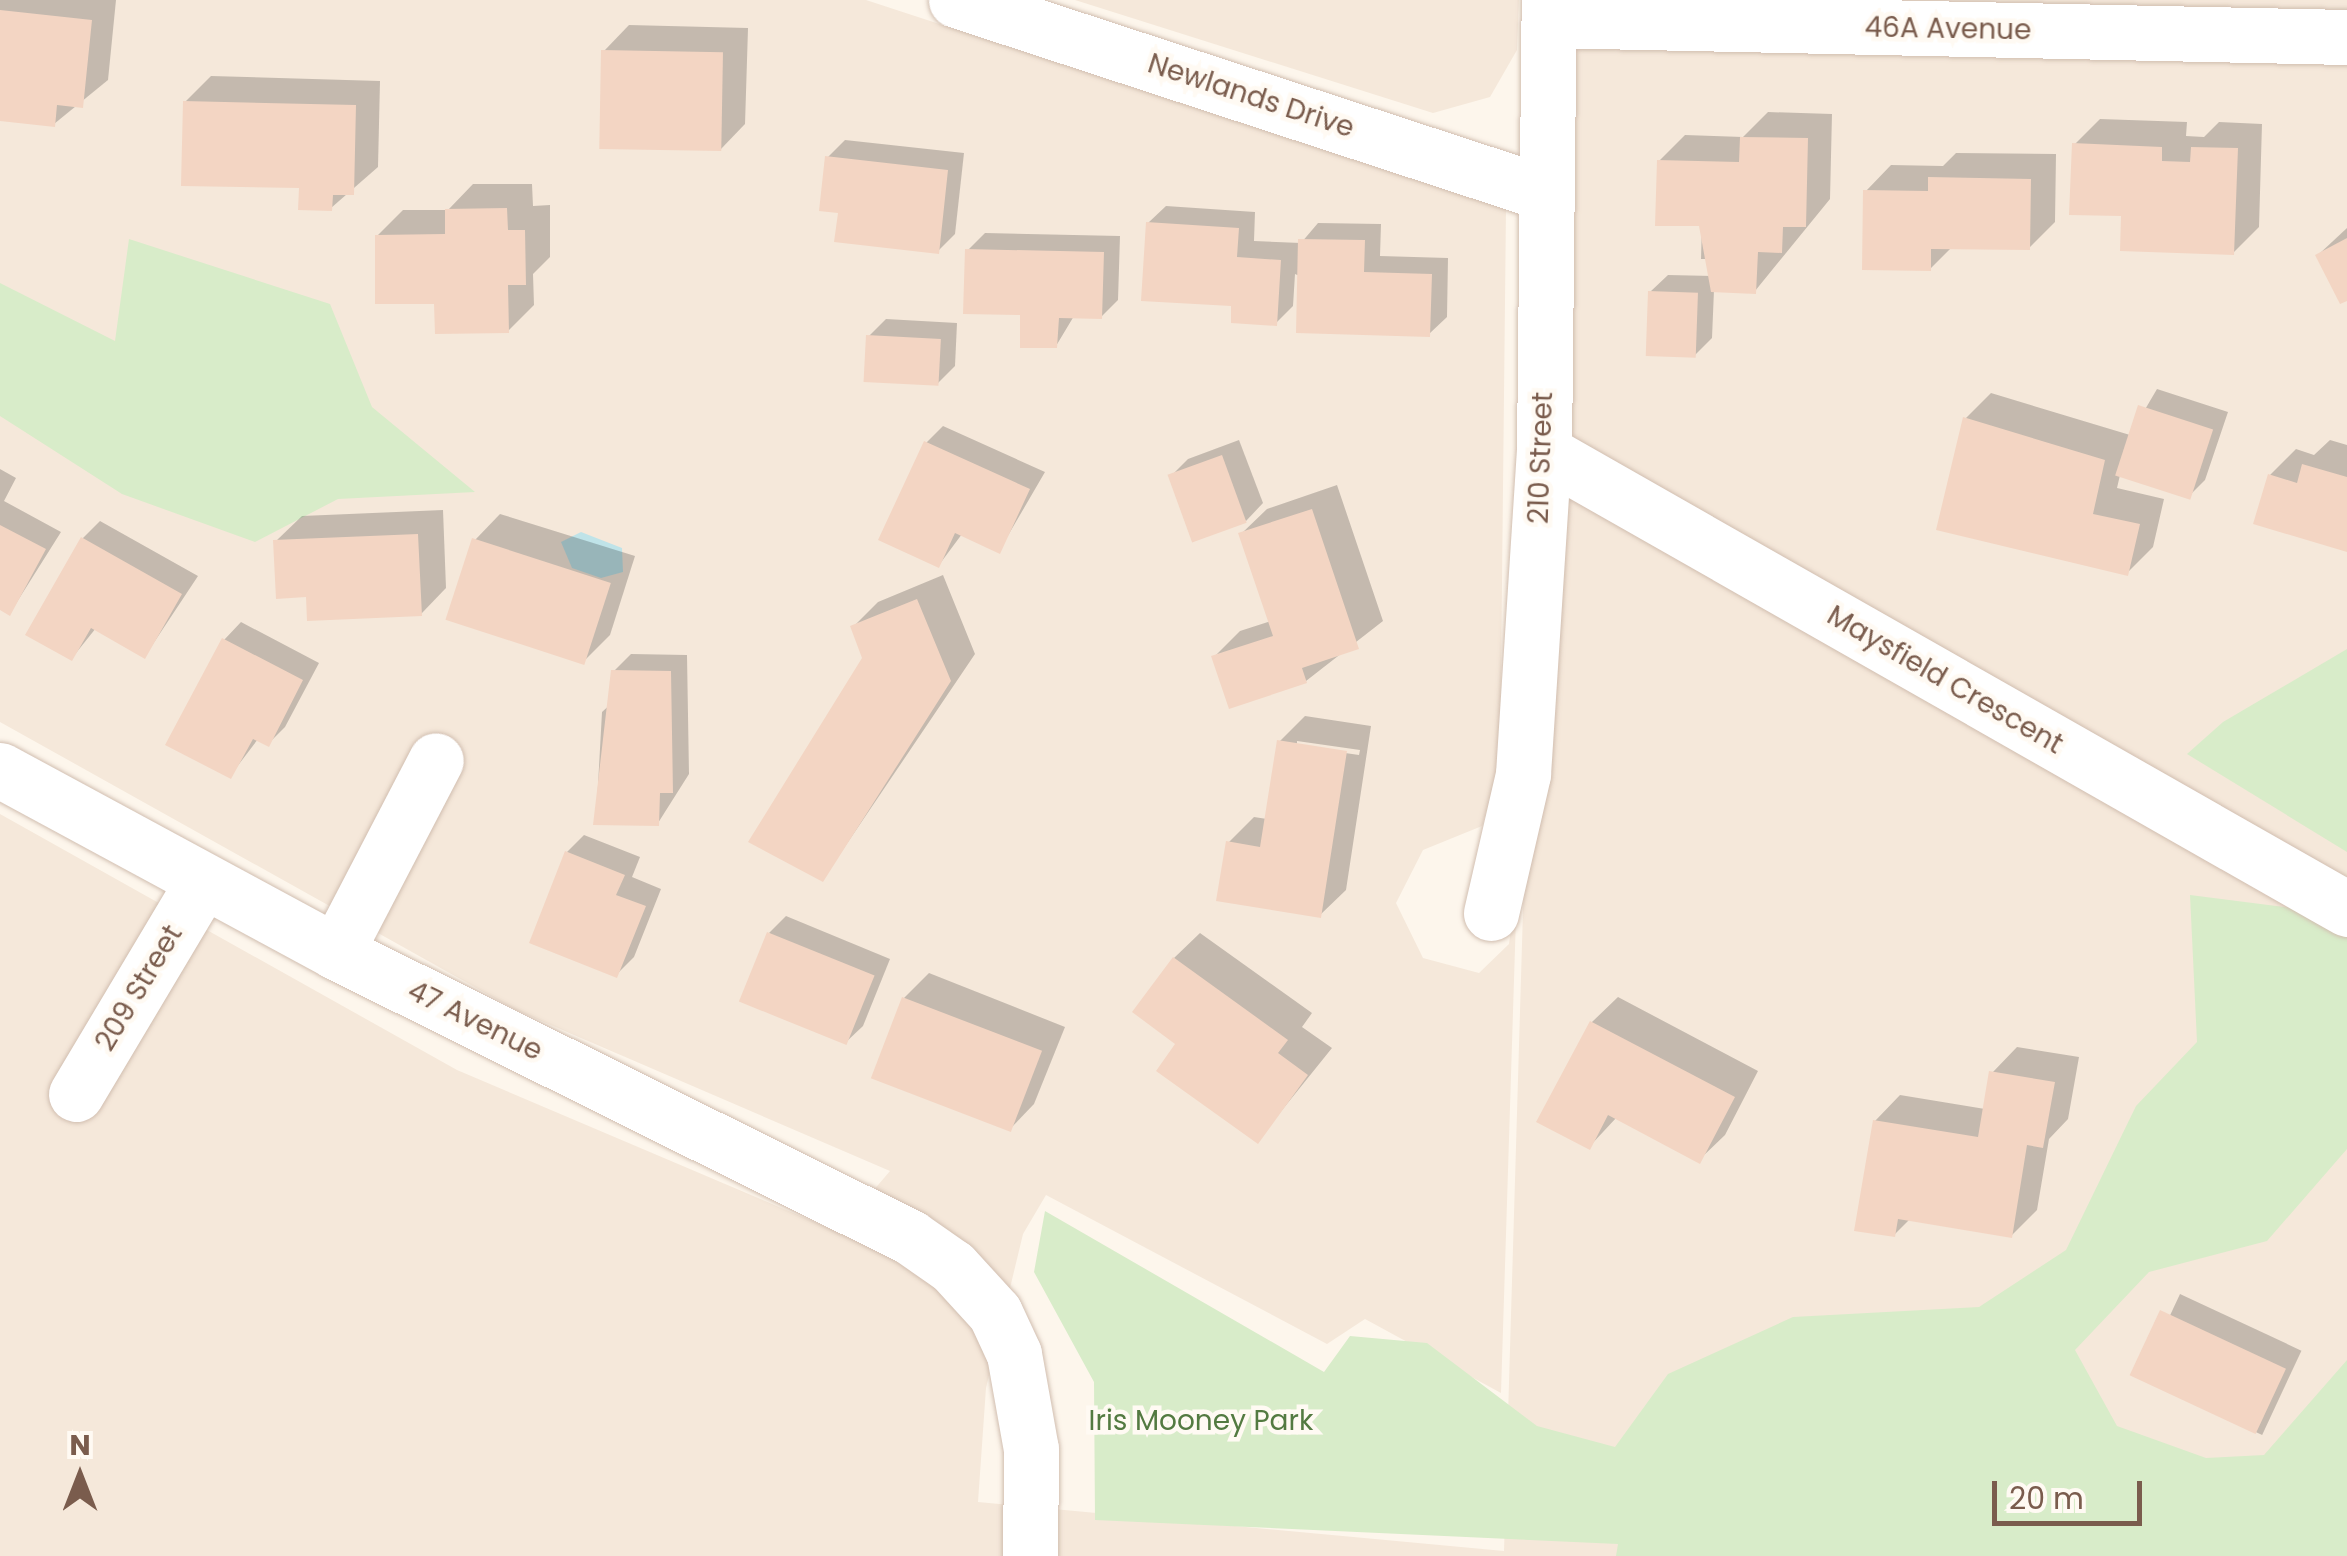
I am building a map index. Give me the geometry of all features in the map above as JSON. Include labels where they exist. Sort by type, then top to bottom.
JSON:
[{"type":"street","name":"Newlands Drive","points":[[956,0],[1546,193]]},
{"type":"street","name":"210 Street","points":[[1491,913],[1523,774],[1544,452],[1549,10]]},
{"type":"street","name":"46A Avenue","points":[[1549,10],[2347,37]]},
{"type":"street","name":"Maysfield Crescent","points":[[1544,452],[2347,909]]},
{"type":"street","points":[[336,952],[436,760]]},
{"type":"street","name":"47 Avenue","points":[[0,770],[336,952],[910,1236],[953,1267],[995,1313],[1014,1354],[1031,1449],[1030,1556]]},
{"type":"street","name":"209 Street","points":[[76,1094],[202,881]]},
{"type":"shaded area","points":[[0,0],[866,0],[1506,209],[1500,770],[1482,826],[1423,850],[1396,903],[1423,958],[1479,973],[1509,944],[1517,885],[1501,1393],[1365,1319],[1327,1344],[1046,1195],[1023,1234],[986,1388],[978,1502],[1504,1551],[1550,0],[2347,0],[2347,1556],[0,1556],[0,814],[457,1070],[838,1232],[890,1171],[516,1010],[0,722]]},
{"type":"shaded area","points":[[1075,0],[1519,0],[1517,50],[1490,97],[1433,113]]},
{"type":"green space","points":[[129,239],[330,304],[372,407],[475,492],[338,499],[255,542],[122,494],[0,416],[0,283],[115,341]]},
{"type":"green space","points":[[2347,649],[2347,852],[2187,754],[2223,722]]},
{"type":"green space","name":"Iris Mooney Park","points":[[2190,895],[2347,915],[2347,1149],[2267,1241],[2149,1272],[2075,1350],[2117,1426],[2206,1458],[2264,1455],[2347,1360],[2347,1556],[1616,1556],[1618,1544],[1095,1520],[1094,1382],[1034,1272],[1045,1211],[1324,1372],[1350,1336],[1427,1343],[1537,1426],[1615,1447],[1668,1374],[1793,1317],[1979,1307],[2066,1250],[2136,1106],[2197,1042]]},
{"type":"water","points":[[581,532],[622,548],[623,572],[601,578],[572,568],[561,542]]},
{"type":"building","points":[[0,10],[92,20],[83,108],[57,105],[55,127],[0,121]]},
{"type":"building","points":[[601,50],[723,52],[721,151],[599,149]]},
{"type":"building","points":[[183,101],[356,105],[354,195],[333,195],[332,211],[298,210],[299,188],[181,186]]},
{"type":"building","points":[[1740,137],[1808,138],[1806,227],[1783,227],[1782,253],[1758,252],[1756,294],[1711,292],[1699,226],[1655,226],[1657,160],[1739,162]]},
{"type":"building","points":[[2072,143],[2162,147],[2162,161],[2190,162],[2191,147],[2238,148],[2234,255],[2120,251],[2121,216],[2069,215]]},
{"type":"building","points":[[825,156],[948,170],[939,254],[834,242],[838,213],[819,211]]},
{"type":"building","points":[[1928,177],[2031,179],[2030,250],[1931,249],[1931,271],[1862,270],[1863,190],[1928,191]]},
{"type":"building","points":[[507,208],[508,230],[525,230],[526,285],[508,285],[509,333],[435,334],[434,304],[375,304],[375,235],[445,234],[445,209]]},
{"type":"building","points":[[1146,222],[1239,228],[1237,257],[1281,260],[1277,326],[1231,323],[1231,306],[1141,301]]},
{"type":"building","points":[[2347,238],[2347,301],[2340,304],[2315,255]]},
{"type":"building","points":[[1298,239],[1365,240],[1364,272],[1432,274],[1430,337],[1296,333]]},
{"type":"building","points":[[965,249],[1104,252],[1102,319],[1059,318],[1057,348],[1020,348],[1020,315],[963,314]]},
{"type":"building","points":[[1648,291],[1698,293],[1696,358],[1646,356]]},
{"type":"building","points":[[866,335],[941,339],[938,386],[864,382]]},
{"type":"building","points":[[2138,405],[2213,429],[2190,500],[2115,475]]},
{"type":"building","points":[[1963,417],[2105,460],[2093,514],[2140,524],[2128,576],[1936,530]]},
{"type":"building","points":[[924,441],[1030,489],[1000,554],[955,533],[939,568],[878,540]]},
{"type":"building","points":[[1222,455],[1247,523],[1192,542],[1167,475]]},
{"type":"building","points":[[2302,464],[2347,477],[2347,552],[2253,524],[2268,474],[2297,483]]},
{"type":"building","points":[[1312,509],[1359,649],[1302,668],[1307,683],[1229,709],[1211,656],[1273,636],[1238,533]]},
{"type":"building","points":[[0,525],[46,549],[10,616],[0,610]]},
{"type":"building","points":[[418,534],[422,616],[307,621],[306,597],[276,599],[273,540]]},
{"type":"building","points":[[81,537],[182,594],[145,659],[91,628],[72,661],[25,635]]},
{"type":"building","points":[[472,538],[611,583],[584,665],[445,620]]},
{"type":"building","points":[[917,599],[951,681],[823,882],[748,842],[862,658],[850,626]]},
{"type":"building","points":[[222,638],[303,680],[269,747],[253,739],[231,779],[165,745]]},
{"type":"building","points":[[611,670],[671,671],[673,793],[660,793],[659,826],[593,825]]},
{"type":"building","points":[[1277,740],[1347,751],[1321,918],[1216,901],[1226,841],[1260,847]]},
{"type":"building","points":[[565,851],[625,875],[616,895],[646,906],[617,978],[529,943]]},
{"type":"building","points":[[767,932],[875,975],[846,1045],[739,1002]]},
{"type":"building","points":[[1173,957],[1288,1040],[1278,1053],[1308,1075],[1258,1144],[1156,1071],[1175,1044],[1132,1012]]},
{"type":"building","points":[[902,997],[1042,1051],[1011,1132],[871,1078]]},
{"type":"building","points":[[1590,1021],[1735,1097],[1700,1164],[1608,1115],[1590,1150],[1536,1122]]},
{"type":"building","points":[[1989,1071],[2055,1082],[2043,1148],[2027,1145],[2012,1238],[1898,1219],[1895,1237],[1854,1231],[1873,1120],[1978,1137]]},
{"type":"building","points":[[2160,1310],[2286,1369],[2256,1434],[2130,1375]]}]
